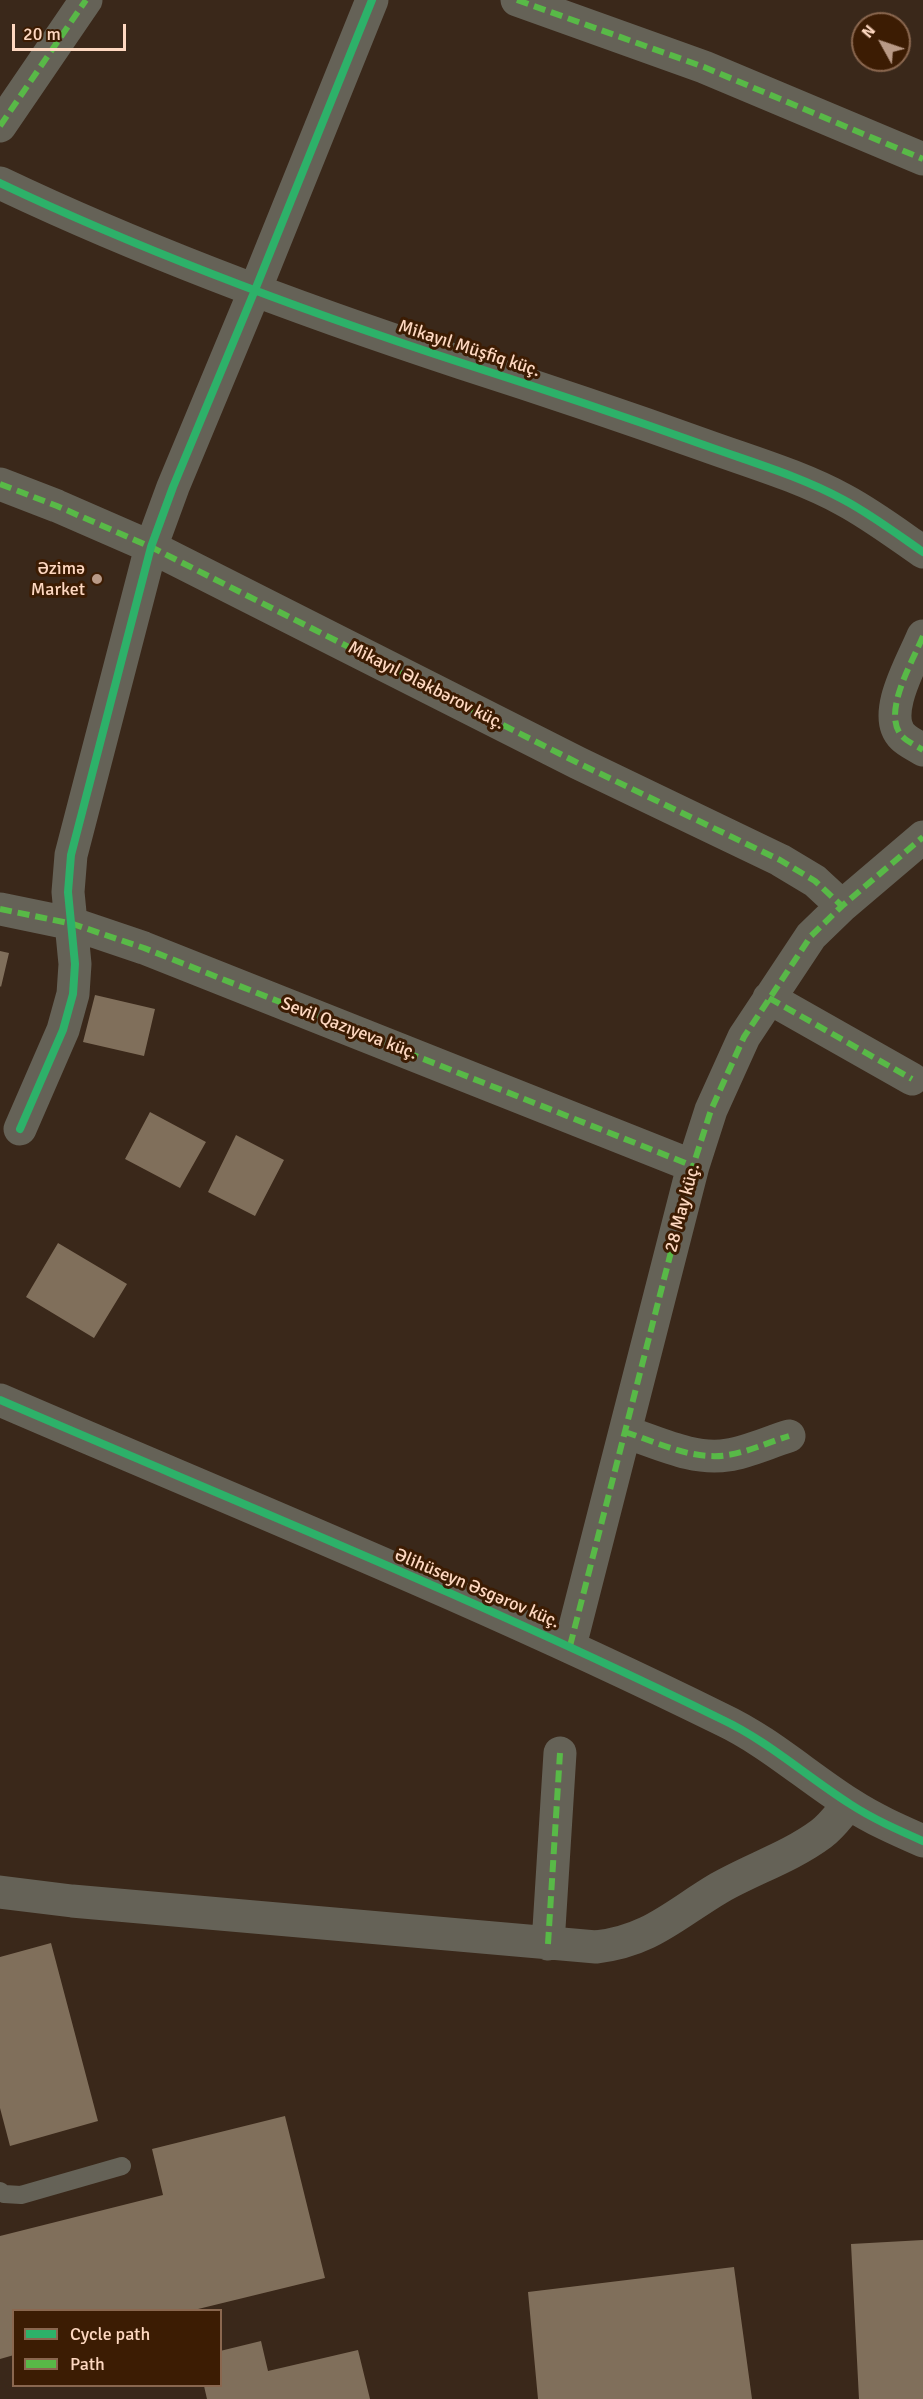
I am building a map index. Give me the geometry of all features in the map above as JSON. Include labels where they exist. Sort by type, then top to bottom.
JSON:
[{"type":"street","points":[[0,126],[86,0]]},
{"type":"street","points":[[20,1129],[63,1030],[74,994],[73,924],[68,892],[71,855],[151,547],[172,487],[255,290],[372,0]]},
{"type":"street","points":[[517,0],[704,67],[923,159]]},
{"type":"street","name":"Mikayıl Müşfiq küç.","points":[[0,183],[55,209],[255,290],[371,333],[589,404],[799,478],[876,519],[923,552]]},
{"type":"street","name":"Mikayıl Ələkbərov küç.","points":[[0,484],[151,547],[578,763],[780,860],[815,881],[842,906]]},
{"type":"street","points":[[923,636],[896,701],[893,719],[902,737],[923,750]]},
{"type":"street","name":"28 May küç.","points":[[570,1646],[693,1166],[711,1110],[744,1037],[811,936],[842,906],[923,837]]},
{"type":"street","name":"Sevil Qazıyeva küç.","points":[[0,909],[73,924],[155,952],[693,1166]]},
{"type":"street","points":[[769,998],[912,1079]]},
{"type":"street","name":"Əlihüseyn Əsgərov küç.","points":[[0,1401],[570,1646],[733,1725],[758,1739],[849,1804],[882,1823],[923,1841]]},
{"type":"street","points":[[625,1431],[692,1454],[710,1457],[729,1455],[789,1436]]},
{"type":"street","points":[[548,1944],[560,1753]]},
{"type":"street","points":[[0,1892],[72,1901],[596,1947],[612,1945],[652,1932],[718,1888],[806,1844],[832,1824],[849,1804]]},
{"type":"lane","points":[[0,2191],[4,2194],[21,2194],[122,2166]]},
{"type":"building","points":[[0,951],[9,953],[1,987],[0,986]]},
{"type":"building","points":[[95,995],[155,1009],[144,1056],[83,1042]]},
{"type":"building","points":[[150,1112],[206,1142],[180,1188],[125,1159]]},
{"type":"building","points":[[236,1135],[284,1160],[255,1216],[208,1192]]},
{"type":"building","points":[[58,1243],[127,1284],[94,1338],[26,1297]]},
{"type":"building","points":[[51,1943],[98,2121],[10,2146],[0,2108],[0,1957]]},
{"type":"building","points":[[285,2116],[325,2278],[198,2309],[12,2309],[12,2356],[0,2359],[0,2236],[163,2195],[152,2149]]},
{"type":"building","points":[[923,2240],[923,2399],[859,2399],[851,2244]]},
{"type":"building","points":[[734,2267],[752,2399],[538,2399],[528,2292]]},
{"type":"building","points":[[261,2341],[268,2371],[358,2350],[370,2399],[207,2399],[204,2387],[222,2387],[222,2351]]},
{"type":"marked path","points":[[0,126],[86,0]]},
{"type":"marked path","points":[[517,0],[704,67],[923,159]]},
{"type":"marked path","points":[[0,484],[151,547],[578,763],[780,860],[815,881],[842,906]]},
{"type":"marked path","points":[[923,636],[906,673],[895,715],[897,727],[903,737],[923,750]]},
{"type":"marked path","points":[[570,1646],[693,1166],[711,1110],[744,1037],[811,936],[842,906],[923,837]]},
{"type":"marked path","points":[[0,909],[73,924],[144,948],[693,1166]]},
{"type":"marked path","points":[[769,998],[912,1079]]},
{"type":"marked path","points":[[625,1432],[675,1450],[715,1456],[743,1452],[789,1436]]},
{"type":"marked path","points":[[548,1944],[560,1753]]},
{"type":"cycle path","points":[[20,1129],[63,1030],[73,994],[75,964],[68,892],[71,855],[151,547],[173,487],[372,0]]},
{"type":"cycle path","points":[[0,183],[112,233],[286,302],[793,477],[827,491],[854,506],[923,552]]},
{"type":"cycle path","points":[[0,1400],[363,1555],[632,1676],[738,1728],[859,1809],[923,1841]]},
{"type":"place","name":"Əzimə Market","points":[[97,579]]}]
